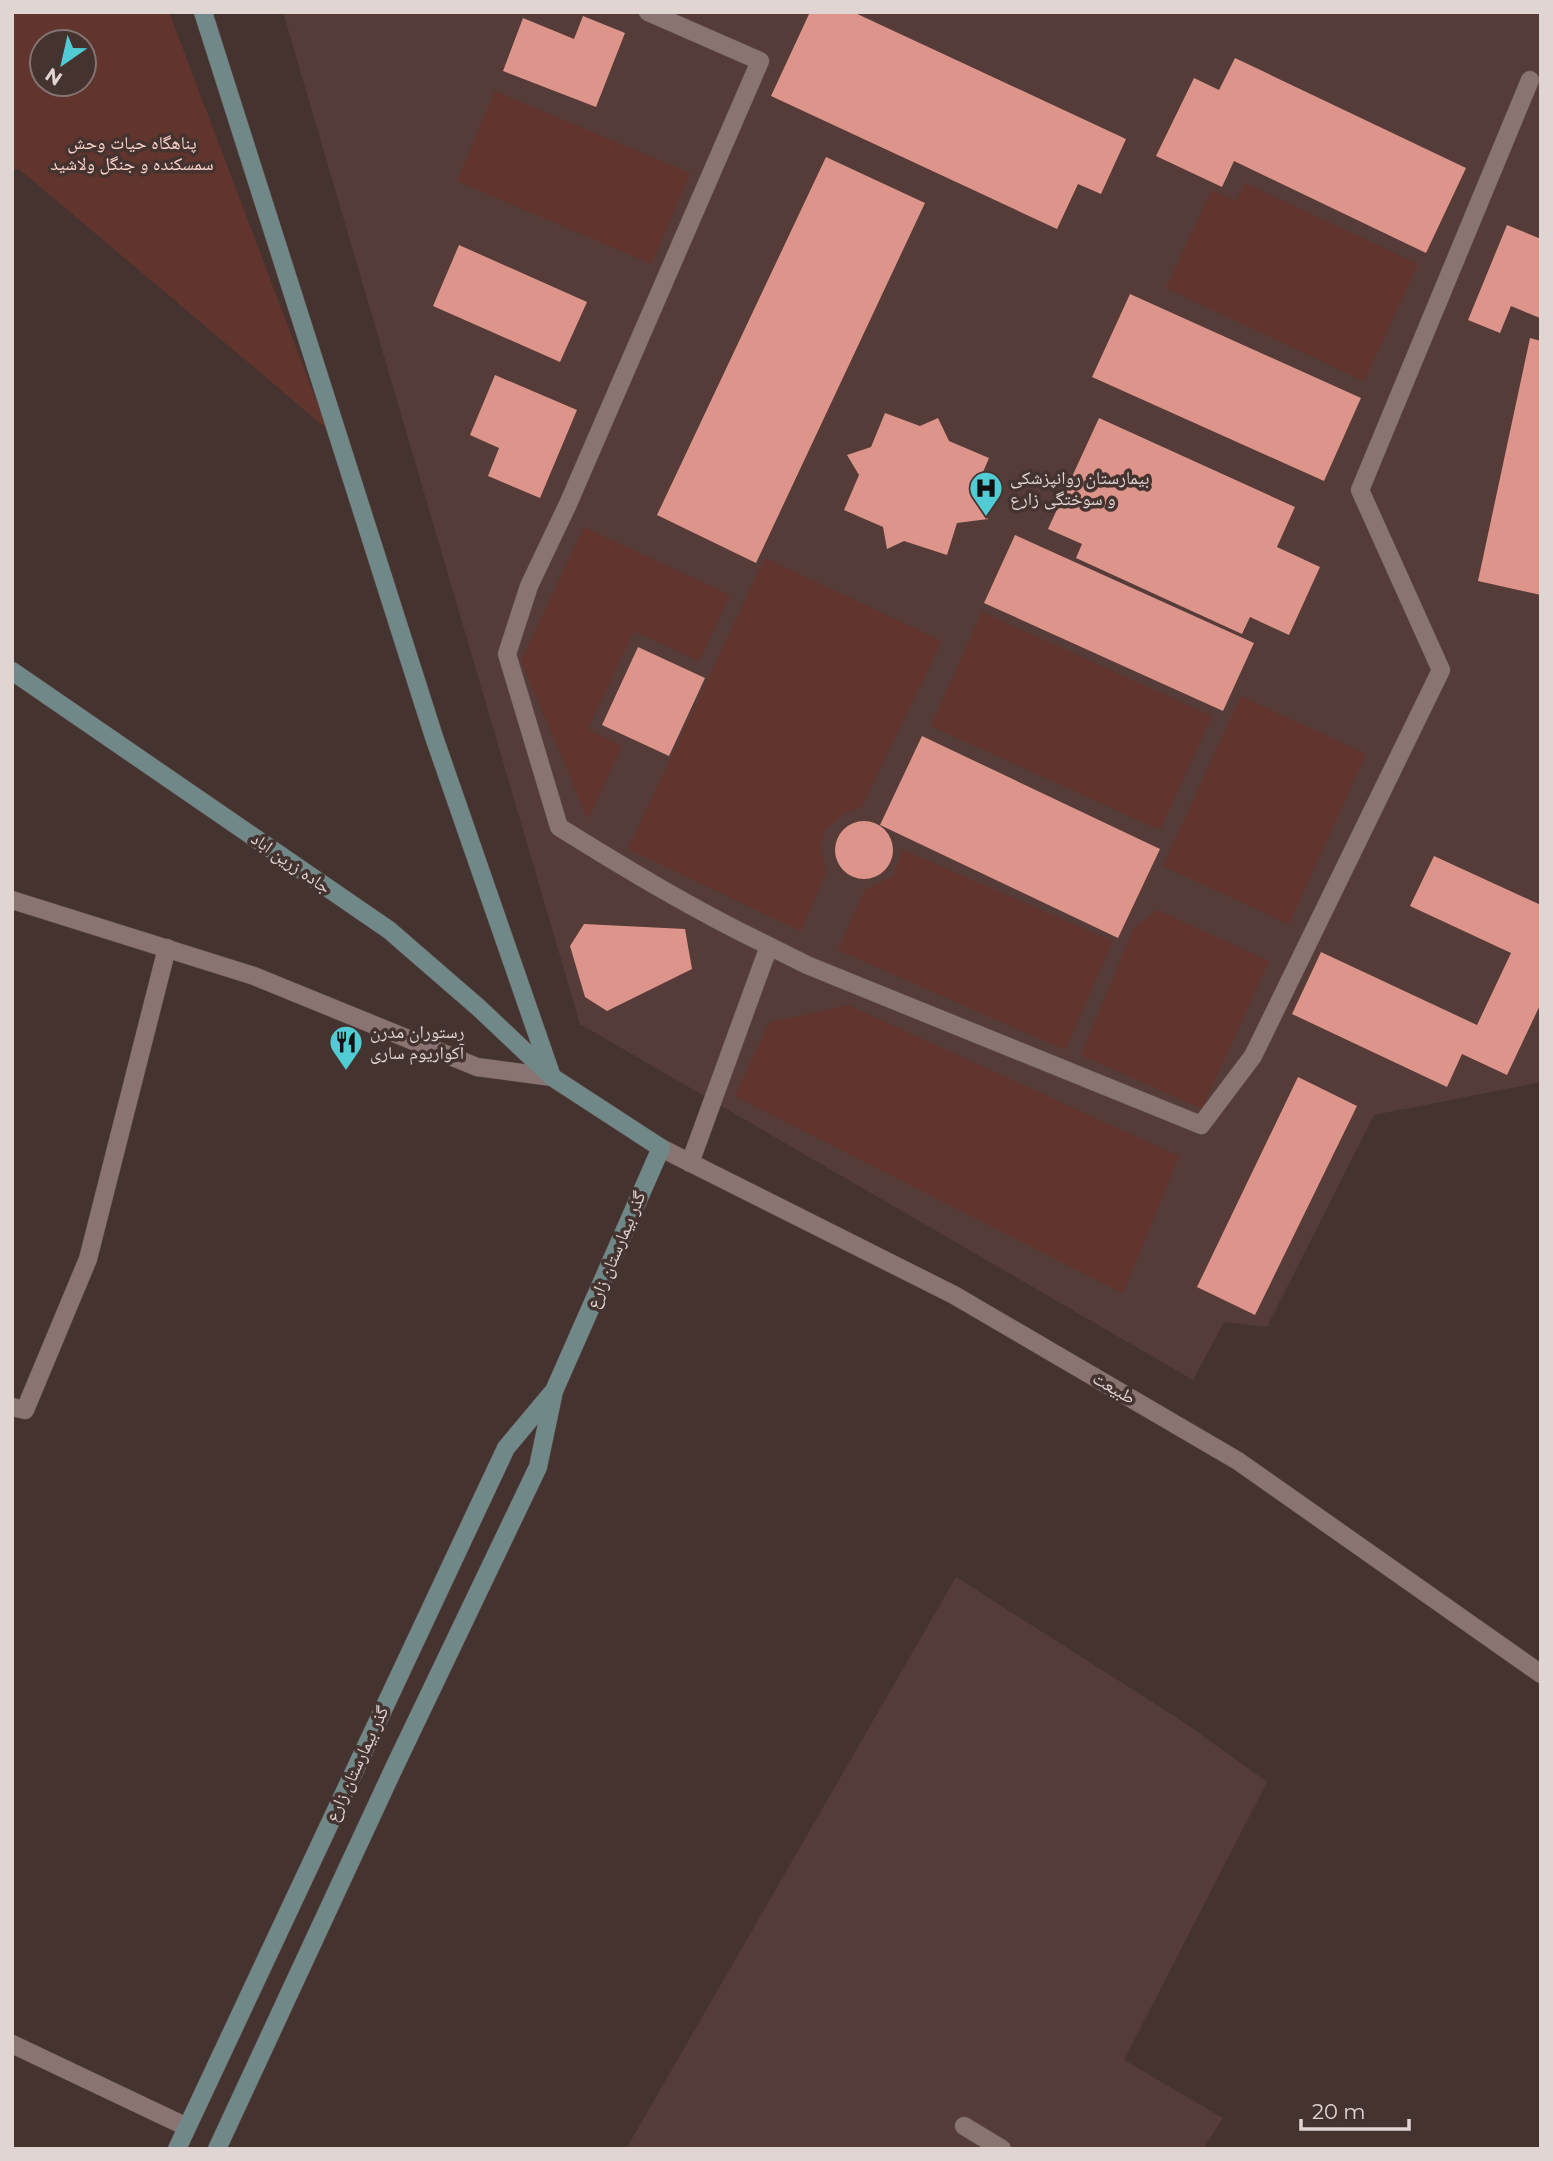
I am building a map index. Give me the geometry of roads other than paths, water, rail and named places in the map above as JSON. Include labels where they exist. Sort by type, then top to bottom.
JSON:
[{"type":"street","points":[[648,12],[761,61],[568,504],[529,586],[507,654],[559,827],[723,924],[807,965],[1201,1125],[1253,1056],[1441,670],[1360,490],[1530,80]]},
{"type":"street","points":[[12,900],[254,976],[477,1067],[552,1077],[434,737],[203,13]]},
{"type":"street","name":"جاده زرین اباد","points":[[12,671],[389,930],[479,1008],[552,1077],[661,1148]]},
{"type":"street","points":[[690,1163],[769,946]]},
{"type":"street","points":[[12,1407],[25,1410],[88,1259],[167,948]]},
{"type":"street","name":"طبیعت","points":[[661,1148],[954,1295],[1238,1461],[1541,1674]]},
{"type":"street","name":"گذر بیمارستان زارع","points":[[217,2149],[393,1770],[538,1467],[554,1391],[661,1148]]},
{"type":"street","name":"گذر بیمارستان زارع","points":[[177,2149],[506,1448],[554,1391]]},
{"type":"street","points":[[12,2044],[187,2127]]},
{"type":"street","points":[[964,2126],[1002,2149]]},
{"type":"place","name":"بیمارستان روانپزشکی و سوختگی زارع","points":[[986,518]]},
{"type":"place","name":"رستوران مدرن آکواریوم ساری","points":[[346,1072]]},
{"type":"park label","name":"پناهگاه حیات وحش سمسکنده و جنگل ولاشید","points":[[132,153]]}]
